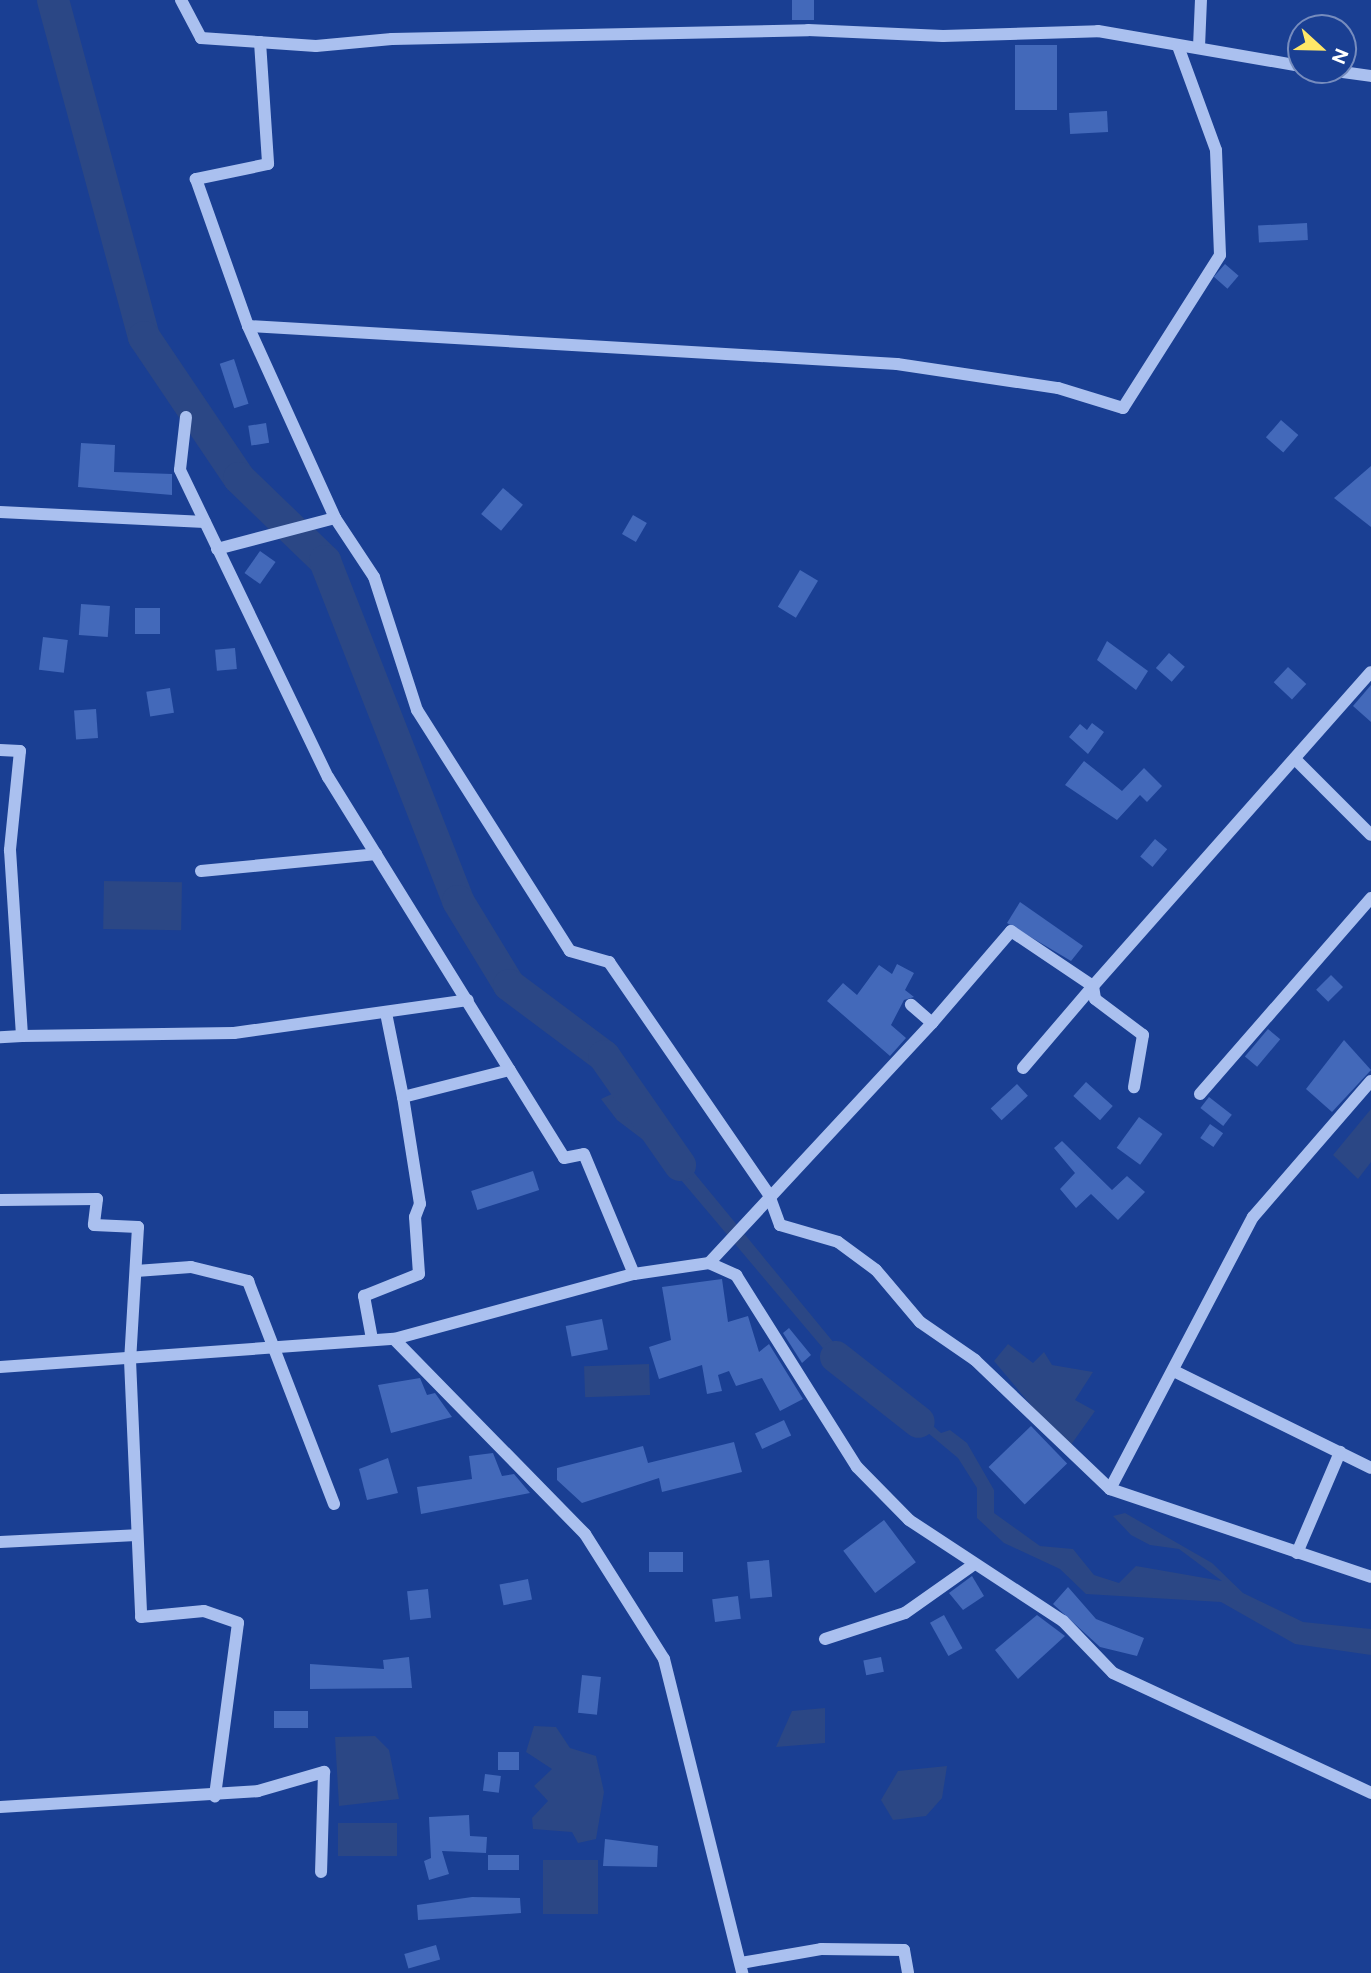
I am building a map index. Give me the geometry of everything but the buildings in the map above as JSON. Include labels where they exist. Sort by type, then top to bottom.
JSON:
[{"type":"street","points":[[181,0],[201,38],[316,46],[392,39],[878,29],[943,36],[1098,32],[1287,63]]},
{"type":"street","points":[[1199,47],[1201,0]]},
{"type":"street","points":[[260,42],[268,163],[197,179],[248,326],[335,518],[374,578],[416,710],[467,798],[570,951],[609,962],[769,1195],[780,1225],[838,1242],[876,1270],[920,1322],[975,1360],[1110,1489],[1371,1577]]},
{"type":"street","points":[[248,326],[897,364],[1058,388],[1123,408],[1220,255],[1216,150],[1178,46]]},
{"type":"street","points":[[186,417],[180,470],[316,754],[564,1158],[584,1154],[634,1274]]},
{"type":"street","points":[[0,512],[205,522]]},
{"type":"street","points":[[217,549],[335,518]]},
{"type":"street","points":[[1023,1068],[1371,672]]},
{"type":"street","points":[[0,750],[20,751],[5,850],[22,1036]]},
{"type":"street","points":[[1295,759],[1371,835]]},
{"type":"street","points":[[201,871],[376,854]]},
{"type":"street","points":[[1199,1094],[1371,898]]},
{"type":"street","points":[[709,1263],[769,1195],[932,1023],[1011,931],[1093,986],[1095,999],[1143,1035],[1134,1087]]},
{"type":"street","points":[[0,1037],[234,1033],[468,1000]]},
{"type":"street","points":[[911,1005],[932,1023]]},
{"type":"street","points":[[372,1339],[364,1296],[419,1274],[415,1217],[420,1204],[386,1013]]},
{"type":"street","points":[[403,1097],[510,1069]]},
{"type":"street","points":[[1110,1489],[1176,1372],[1253,1217],[1371,1081]]},
{"type":"street","points":[[0,1200],[97,1199],[94,1225],[138,1227],[130,1360],[141,1617],[204,1611],[238,1623],[215,1796]]},
{"type":"street","points":[[0,1367],[130,1360],[394,1339],[634,1274],[709,1263],[736,1275],[857,1467],[909,1520],[973,1565],[1063,1621],[1113,1673],[1371,1793]]},
{"type":"street","points":[[136,1271],[191,1267],[248,1281],[269,1348],[334,1504]]},
{"type":"street","points":[[394,1339],[585,1534],[664,1659],[742,1968],[821,1950],[904,1950],[908,1973]]},
{"type":"street","points":[[1176,1372],[1371,1468]]},
{"type":"street","points":[[1297,1552],[1340,1452]]},
{"type":"street","points":[[0,1542],[136,1535]]},
{"type":"street","points":[[825,1639],[905,1614],[973,1565]]},
{"type":"street","points":[[0,1808],[215,1796],[324,1772],[320,1872]]},
{"type":"water","points":[[104,881],[182,882],[181,930],[103,929]]},
{"type":"water","points":[[614,1093],[625,1111],[663,1135],[876,1394],[909,1405],[941,1433],[950,1430],[967,1443],[994,1490],[994,1513],[1040,1546],[1073,1549],[1094,1575],[1119,1583],[1136,1566],[1222,1581],[1179,1549],[1150,1545],[1131,1535],[1113,1516],[1125,1513],[1212,1563],[1243,1593],[1303,1622],[1371,1629],[1371,1655],[1295,1644],[1221,1602],[1086,1594],[1060,1569],[1004,1543],[977,1518],[977,1488],[958,1458],[922,1428],[871,1405],[654,1148],[617,1120],[601,1099]]},
{"type":"water","points":[[1371,1109],[1371,1162],[1358,1179],[1333,1155]]},
{"type":"water","points":[[1008,1344],[1033,1363],[1044,1352],[1052,1365],[1093,1372],[1075,1400],[1095,1411],[1068,1449],[994,1361]]},
{"type":"water","points":[[649,1364],[650,1395],[585,1397],[584,1366]]},
{"type":"water","points":[[825,1708],[825,1743],[776,1747],[792,1711]]},
{"type":"water","points":[[534,1726],[556,1727],[570,1748],[596,1756],[604,1792],[596,1839],[578,1843],[572,1832],[533,1829],[532,1818],[548,1801],[534,1786],[552,1769],[526,1752]]},
{"type":"water","points":[[375,1736],[389,1750],[399,1799],[339,1806],[335,1737]]},
{"type":"water","points":[[947,1766],[942,1798],[926,1816],[893,1820],[881,1800],[898,1771]]},
{"type":"water","points":[[338,1823],[397,1823],[397,1856],[338,1856]]},
{"type":"water","points":[[543,1860],[598,1860],[598,1914],[543,1914]]},
{"type":"waterway","points":[[53,0],[144,337],[239,478],[325,561],[458,901],[509,985],[604,1056],[680,1165]]},
{"type":"waterway","points":[[836,1357],[919,1422]]}]
